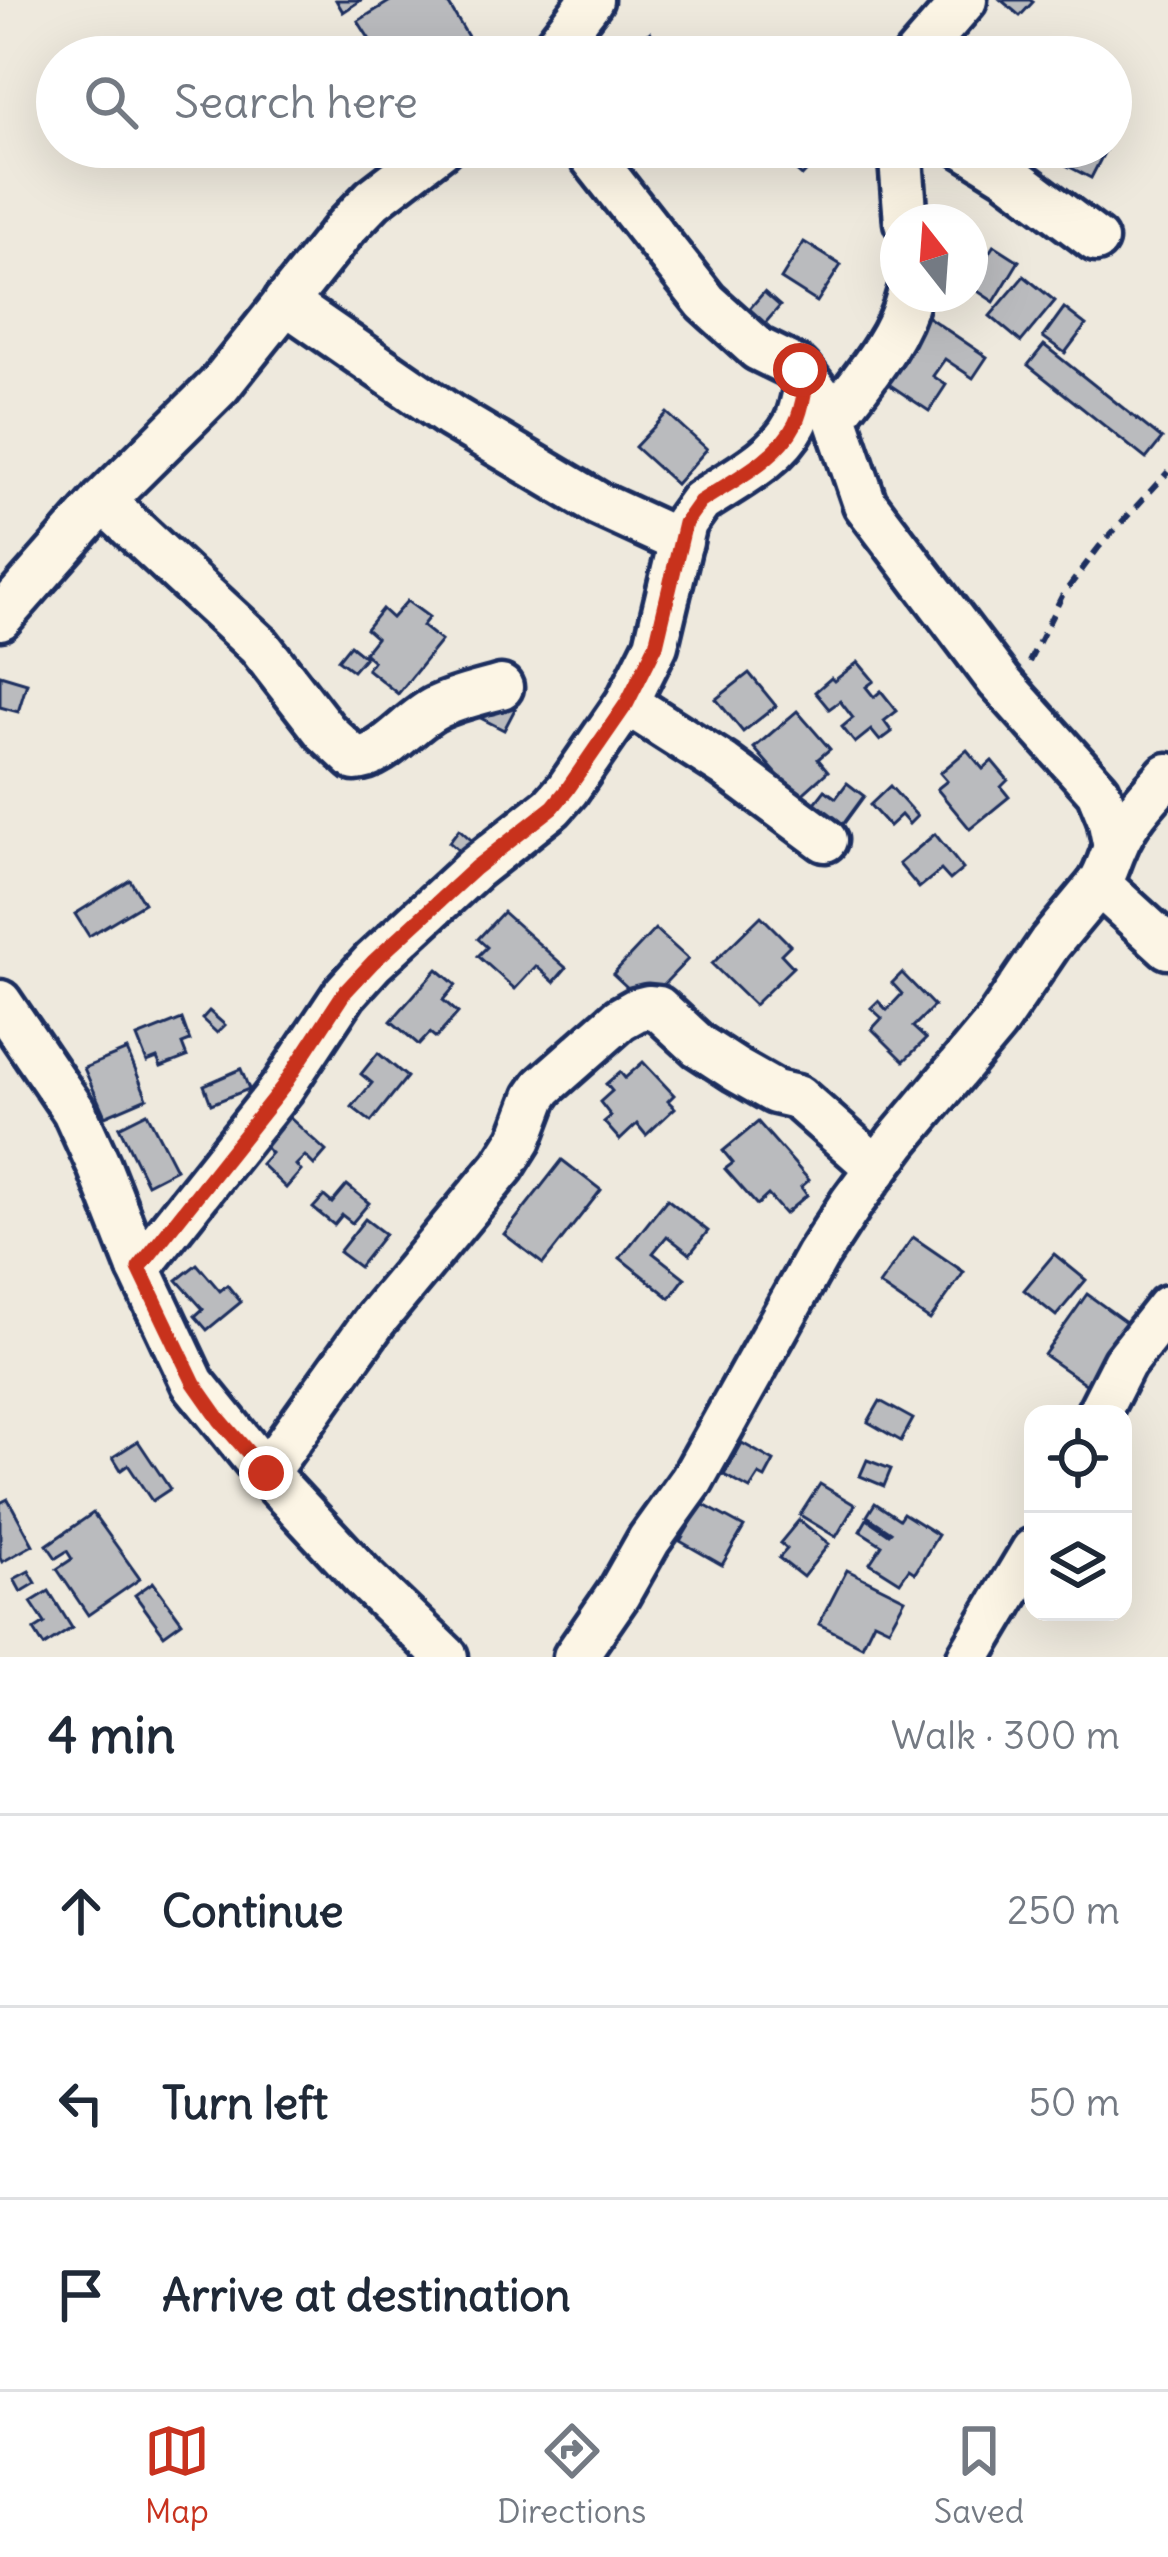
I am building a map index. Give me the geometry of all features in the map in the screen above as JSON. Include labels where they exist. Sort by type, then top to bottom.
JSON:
[{"type":"street","points":[[563,36],[591,0]]},
{"type":"street","points":[[933,36],[965,0]]},
{"type":"street","points":[[0,618],[104,501],[219,386],[335,240],[373,199],[414,168]]},
{"type":"street","points":[[601,168],[706,302],[758,349],[800,370],[835,416],[865,504],[1013,698],[1098,791],[1109,818],[1107,866],[1168,947]]},
{"type":"street","points":[[902,168],[905,204]]},
{"type":"street","points":[[998,168],[1096,240]]},
{"type":"street","points":[[285,302],[450,416],[598,504],[681,542]]},
{"type":"street","points":[[835,416],[869,372],[901,312]]},
{"type":"street","points":[[139,1268],[282,1088],[344,993],[475,868],[553,807],[627,703],[656,645],[685,523],[700,502],[785,439],[796,423],[807,379]]},
{"type":"street","points":[[104,501],[259,646],[325,731],[355,759],[375,754],[437,707],[501,687]]},
{"type":"street","points":[[627,703],[724,765],[825,840]]},
{"type":"street","points":[[574,1657],[692,1480],[817,1256],[877,1168],[994,1024],[1107,866],[1145,800],[1168,776]]},
{"type":"street","points":[[0,1002],[74,1111],[139,1268],[194,1383],[266,1473],[365,1580],[446,1657]]},
{"type":"street","points":[[266,1473],[375,1320],[503,1166],[543,1087],[636,1010],[658,1008],[699,1046],[736,1070],[775,1092],[797,1097],[877,1168]]},
{"type":"street","points":[[1103,1405],[1124,1363],[1168,1307]]},
{"type":"street","points":[[969,1657],[1024,1565]]},
{"type":"path","points":[[1013,698],[1062,596],[1099,547],[1168,472]]},
{"type":"building","points":[[336,0],[361,0],[343,12]]},
{"type":"building","points":[[392,0],[446,0],[468,36],[368,36],[358,21]]},
{"type":"building","points":[[1001,0],[1030,0],[1033,2],[1020,16]]},
{"type":"building","points":[[1072,168],[1096,168],[1091,178]]},
{"type":"building","points":[[804,242],[841,265],[817,302],[781,279]]},
{"type":"building","points":[[994,245],[1019,261],[994,302],[988,298],[988,254]]},
{"type":"building","points":[[1024,276],[1055,301],[1021,342],[990,316]]},
{"type":"building","points":[[764,292],[780,306],[761,328],[745,314]]},
{"type":"building","points":[[1064,308],[1086,325],[1065,353],[1043,337]]},
{"type":"building","points":[[925,315],[987,357],[973,378],[945,359],[933,376],[946,385],[929,411],[881,379]]},
{"type":"building","points":[[1044,345],[1162,439],[1146,459],[1028,365]]},
{"type":"building","points":[[667,413],[707,449],[676,484],[635,447]]},
{"type":"building","points":[[407,601],[429,617],[422,626],[441,641],[398,694],[367,669],[373,661],[364,653],[376,638],[366,629],[382,609],[392,618]]},
{"type":"building","points":[[350,645],[365,657],[353,671],[338,660]]},
{"type":"building","points":[[858,662],[874,681],[866,687],[874,697],[881,691],[897,711],[884,721],[892,732],[880,741],[871,730],[855,743],[842,727],[853,718],[840,701],[829,709],[815,692]]},
{"type":"building","points":[[749,673],[776,706],[743,732],[716,699]]},
{"type":"building","points":[[0,675],[27,683],[18,712],[0,707]]},
{"type":"building","points":[[484,693],[515,709],[504,730],[473,714]]},
{"type":"building","points":[[797,711],[830,749],[818,759],[828,771],[798,798],[754,748]]},
{"type":"building","points":[[967,750],[983,769],[992,761],[1008,780],[1001,787],[1009,797],[970,829],[937,789],[947,781],[940,773]]},
{"type":"building","points":[[847,783],[864,796],[842,826],[833,819],[823,831],[808,812],[825,790],[836,798]]},
{"type":"building","points":[[890,786],[917,816],[909,824],[901,815],[889,826],[870,805]]},
{"type":"building","points":[[459,829],[478,846],[462,864],[452,856],[458,850],[449,842]]},
{"type":"building","points":[[935,834],[963,869],[950,880],[941,870],[919,888],[899,864]]},
{"type":"building","points":[[130,880],[144,903],[89,936],[75,914]]},
{"type":"building","points":[[503,912],[566,968],[554,982],[536,966],[515,989],[478,956],[487,947],[478,939]]},
{"type":"building","points":[[761,916],[790,945],[781,954],[793,967],[754,1005],[712,964]]},
{"type":"building","points":[[655,929],[688,959],[645,1004],[613,974]]},
{"type":"building","points":[[437,969],[456,985],[443,1000],[458,1013],[436,1038],[430,1033],[419,1045],[391,1021]]},
{"type":"building","points":[[902,973],[934,1006],[913,1027],[926,1039],[904,1061],[872,1029],[882,1018],[871,1008],[878,1001],[887,1010],[902,994],[892,983]]},
{"type":"building","points":[[209,1011],[225,1025],[217,1033],[202,1019]]},
{"type":"building","points":[[182,1019],[190,1041],[182,1044],[187,1057],[161,1067],[157,1058],[147,1062],[137,1037]]},
{"type":"building","points":[[127,1050],[147,1098],[105,1116],[84,1068]]},
{"type":"building","points":[[378,1053],[407,1077],[371,1122],[352,1107],[372,1083],[361,1074]]},
{"type":"building","points":[[643,1062],[674,1095],[668,1101],[675,1108],[646,1135],[637,1124],[620,1140],[604,1122],[611,1116],[600,1102],[612,1091],[606,1084],[620,1072],[625,1078]]},
{"type":"building","points":[[241,1069],[249,1089],[211,1104],[204,1085]]},
{"type":"building","points":[[147,1113],[176,1169],[147,1184],[119,1127]]},
{"type":"building","points":[[289,1117],[326,1151],[314,1165],[305,1156],[296,1165],[301,1171],[286,1188],[261,1164],[271,1153],[263,1145]]},
{"type":"building","points":[[758,1122],[809,1180],[801,1187],[807,1195],[785,1214],[768,1195],[757,1205],[725,1169],[733,1163],[723,1151]]},
{"type":"building","points":[[562,1160],[601,1190],[543,1264],[504,1234]]},
{"type":"building","points":[[347,1185],[369,1203],[352,1223],[342,1215],[334,1225],[313,1208],[324,1196],[332,1203]]},
{"type":"building","points":[[667,1199],[708,1231],[690,1254],[667,1236],[653,1253],[685,1278],[670,1298],[620,1258]]},
{"type":"building","points":[[365,1219],[385,1234],[359,1267],[339,1252]]},
{"type":"building","points":[[913,1237],[964,1272],[930,1320],[879,1285]]},
{"type":"building","points":[[1054,1254],[1086,1280],[1056,1316],[1024,1290]]},
{"type":"building","points":[[197,1264],[220,1291],[227,1285],[241,1302],[207,1330],[195,1316],[203,1309],[177,1280]]},
{"type":"building","points":[[1087,1294],[1130,1325],[1087,1385],[1044,1355]]},
{"type":"building","points":[[880,1401],[913,1419],[901,1441],[868,1422]]},
{"type":"building","points":[[138,1441],[170,1489],[152,1501],[128,1465],[121,1470],[113,1457]]},
{"type":"building","points":[[742,1443],[774,1461],[765,1478],[759,1475],[750,1489],[724,1475]]},
{"type":"building","points":[[867,1460],[891,1469],[884,1486],[860,1476]]},
{"type":"building","points":[[820,1484],[855,1505],[836,1537],[800,1515]]},
{"type":"building","points":[[8,1499],[33,1545],[2,1562],[0,1503]]},
{"type":"building","points":[[875,1503],[899,1519],[903,1513],[938,1535],[915,1573],[909,1569],[900,1582],[870,1563],[882,1545],[860,1531],[867,1519],[891,1532],[867,1516]]},
{"type":"building","points":[[702,1504],[744,1527],[722,1565],[680,1541]]},
{"type":"building","points":[[93,1513],[140,1579],[88,1615],[57,1569],[72,1559],[67,1551],[56,1558],[47,1545]]},
{"type":"building","points":[[799,1520],[829,1544],[803,1577],[779,1558],[787,1549],[780,1543]]},
{"type":"building","points":[[847,1570],[905,1599],[889,1628],[874,1621],[862,1646],[819,1624]]},
{"type":"building","points":[[29,1571],[36,1583],[21,1592],[14,1579]]},
{"type":"building","points":[[153,1582],[182,1622],[164,1635],[135,1595]]},
{"type":"building","points":[[49,1591],[72,1628],[44,1646],[34,1630],[45,1623],[31,1602]]},
{"type":"route","points":[[266,1473],[194,1383],[139,1268],[265,1112],[344,993],[475,868],[553,807],[567,790],[627,703],[656,645],[685,523],[700,502],[785,439],[796,423],[807,379],[800,370]]}]
